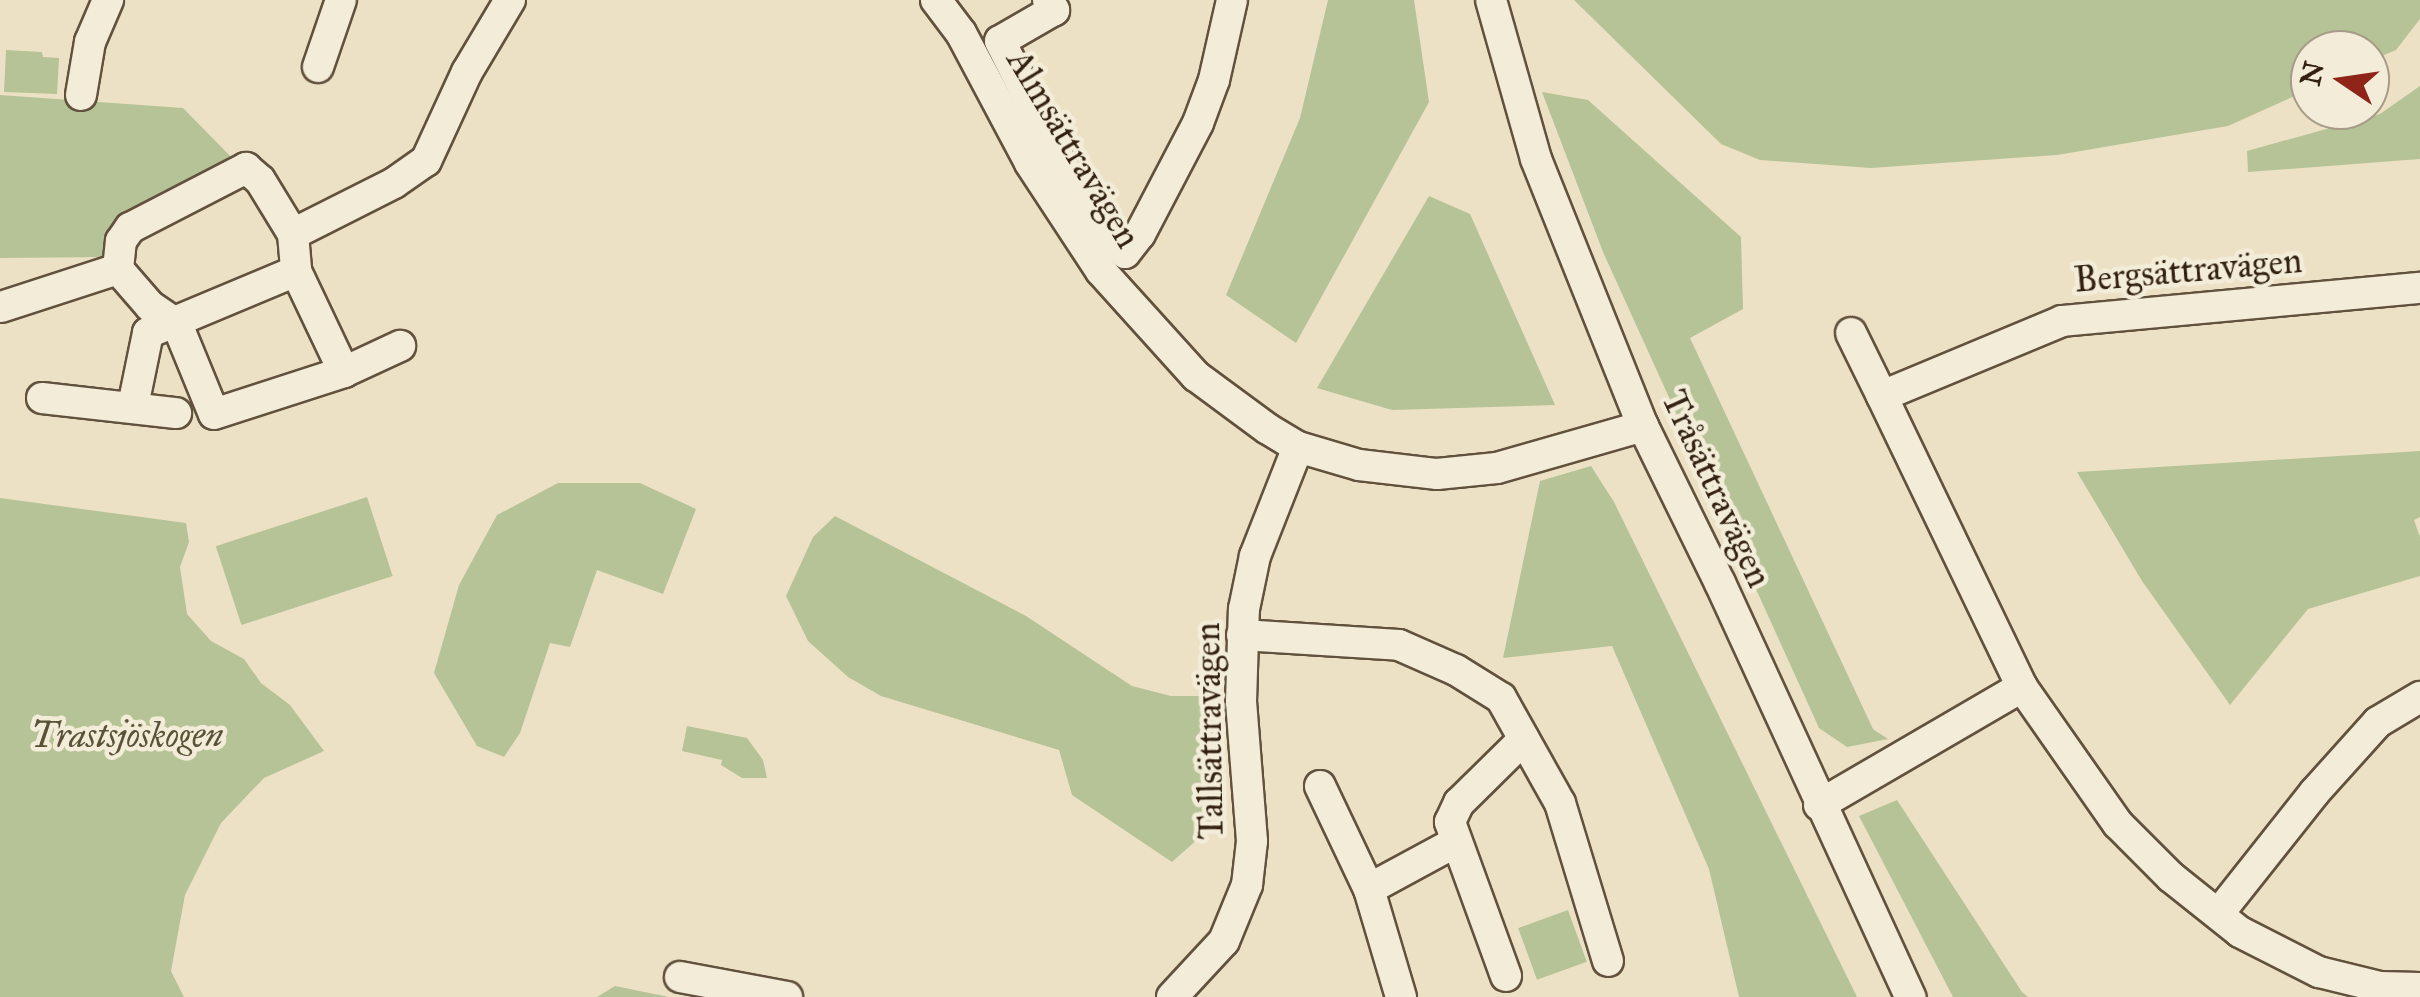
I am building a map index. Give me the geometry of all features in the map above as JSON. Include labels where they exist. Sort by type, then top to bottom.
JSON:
[{"type":"street","points":[[81,95],[90,42],[108,0]]},
{"type":"street","points":[[318,67],[341,0]]},
{"type":"street","points":[[293,234],[394,184],[426,162],[467,72],[510,0]]},
{"type":"street","name":"Almsättravägen","points":[[936,0],[960,33],[1030,163],[1101,270],[1196,376],[1298,447],[1388,470],[1453,473],[1497,468],[1643,426]]},
{"type":"street","points":[[1048,0],[1054,10],[1000,42],[1077,194],[1124,252],[1140,234],[1198,123],[1214,80],[1232,0]]},
{"type":"street","name":"Tråsättravägen","points":[[1491,0],[1536,160],[1643,426],[1720,583],[1910,997]]},
{"type":"street","points":[[344,372],[296,271],[293,234],[260,180],[246,168],[130,228],[121,241],[118,270],[150,306],[177,324],[214,414],[344,372],[400,346]]},
{"type":"street","points":[[0,307],[118,270]]},
{"type":"street","points":[[132,406],[148,333],[296,271]]},
{"type":"street","name":"Bergsättravägen","points":[[1882,396],[2062,321],[2097,314],[2420,288]]},
{"type":"street","points":[[1851,333],[2022,688],[2118,824],[2171,877],[2263,947],[2318,972],[2380,988],[2420,988]]},
{"type":"street","points":[[42,398],[176,413]]},
{"type":"street","name":"Tallsättravägen","points":[[1172,997],[1224,941],[1247,885],[1252,841],[1241,702],[1242,635],[1255,556],[1298,447]]},
{"type":"street","points":[[1242,635],[1399,645],[1456,670],[1501,698],[1560,803],[1608,961]]},
{"type":"street","points":[[1819,804],[2022,688]]},
{"type":"street","points":[[2219,914],[2314,794],[2378,722],[2420,697]]},
{"type":"street","points":[[1506,976],[1450,822],[1459,803],[1524,739]]},
{"type":"street","points":[[1320,786],[1370,889],[1401,997]]},
{"type":"street","points":[[1370,889],[1456,842]]},
{"type":"street","points":[[680,977],[787,997]]},
{"type":"green space","points":[[1328,0],[1414,0],[1429,102],[1296,343],[1226,295],[1300,118]]},
{"type":"green space","points":[[1574,0],[2420,0],[2420,19],[2390,53],[2390,30],[2290,30],[2290,98],[2228,126],[2057,155],[1871,168],[1760,160],[1721,144]]},
{"type":"green space","points":[[6,50],[42,52],[43,57],[59,58],[57,94],[4,92]]},
{"type":"green space","points":[[2420,86],[2420,159],[2248,172],[2247,151],[2322,130],[2390,130],[2390,107]]},
{"type":"green space","points":[[1542,92],[1588,100],[1741,237],[1743,309],[1690,338],[1873,729],[1888,739],[1847,747],[1819,728],[1603,252]]},
{"type":"green space","points":[[0,95],[183,108],[239,165],[109,257],[0,258]]},
{"type":"green space","points":[[1429,196],[1470,214],[1555,405],[1392,410],[1317,388]]},
{"type":"green space","points":[[2420,451],[2420,517],[2414,520],[2420,537],[2420,576],[2308,609],[2230,705],[2142,581],[2077,472]]},
{"type":"green space","points":[[1591,466],[1614,502],[1857,997],[1739,997],[1709,869],[1612,646],[1503,658],[1540,481]]},
{"type":"green space","points":[[558,483],[640,483],[696,509],[663,594],[597,570],[570,647],[550,643],[520,733],[504,757],[477,746],[434,673],[459,585],[497,515]]},
{"type":"green space","points":[[367,497],[393,576],[241,625],[216,546]]},
{"type":"green space","name":"Trastsjöskogen","points":[[0,498],[186,523],[189,542],[180,567],[187,614],[211,641],[244,659],[261,683],[290,705],[324,751],[264,778],[221,823],[185,895],[171,971],[184,997],[0,997]]},
{"type":"green space","points":[[835,516],[1026,616],[1132,686],[1171,696],[1203,696],[1216,710],[1218,788],[1209,829],[1172,862],[1072,795],[1059,750],[881,696],[848,677],[808,641],[786,596],[813,537]]},
{"type":"green space","points":[[687,726],[747,738],[763,760],[767,778],[742,778],[721,765],[722,760],[682,751]]},
{"type":"green space","points":[[1897,800],[2028,997],[1953,997],[1859,816]]},
{"type":"green space","points":[[1568,910],[1587,962],[1537,980],[1518,928]]},
{"type":"green space","points":[[615,986],[669,997],[597,997]]}]
